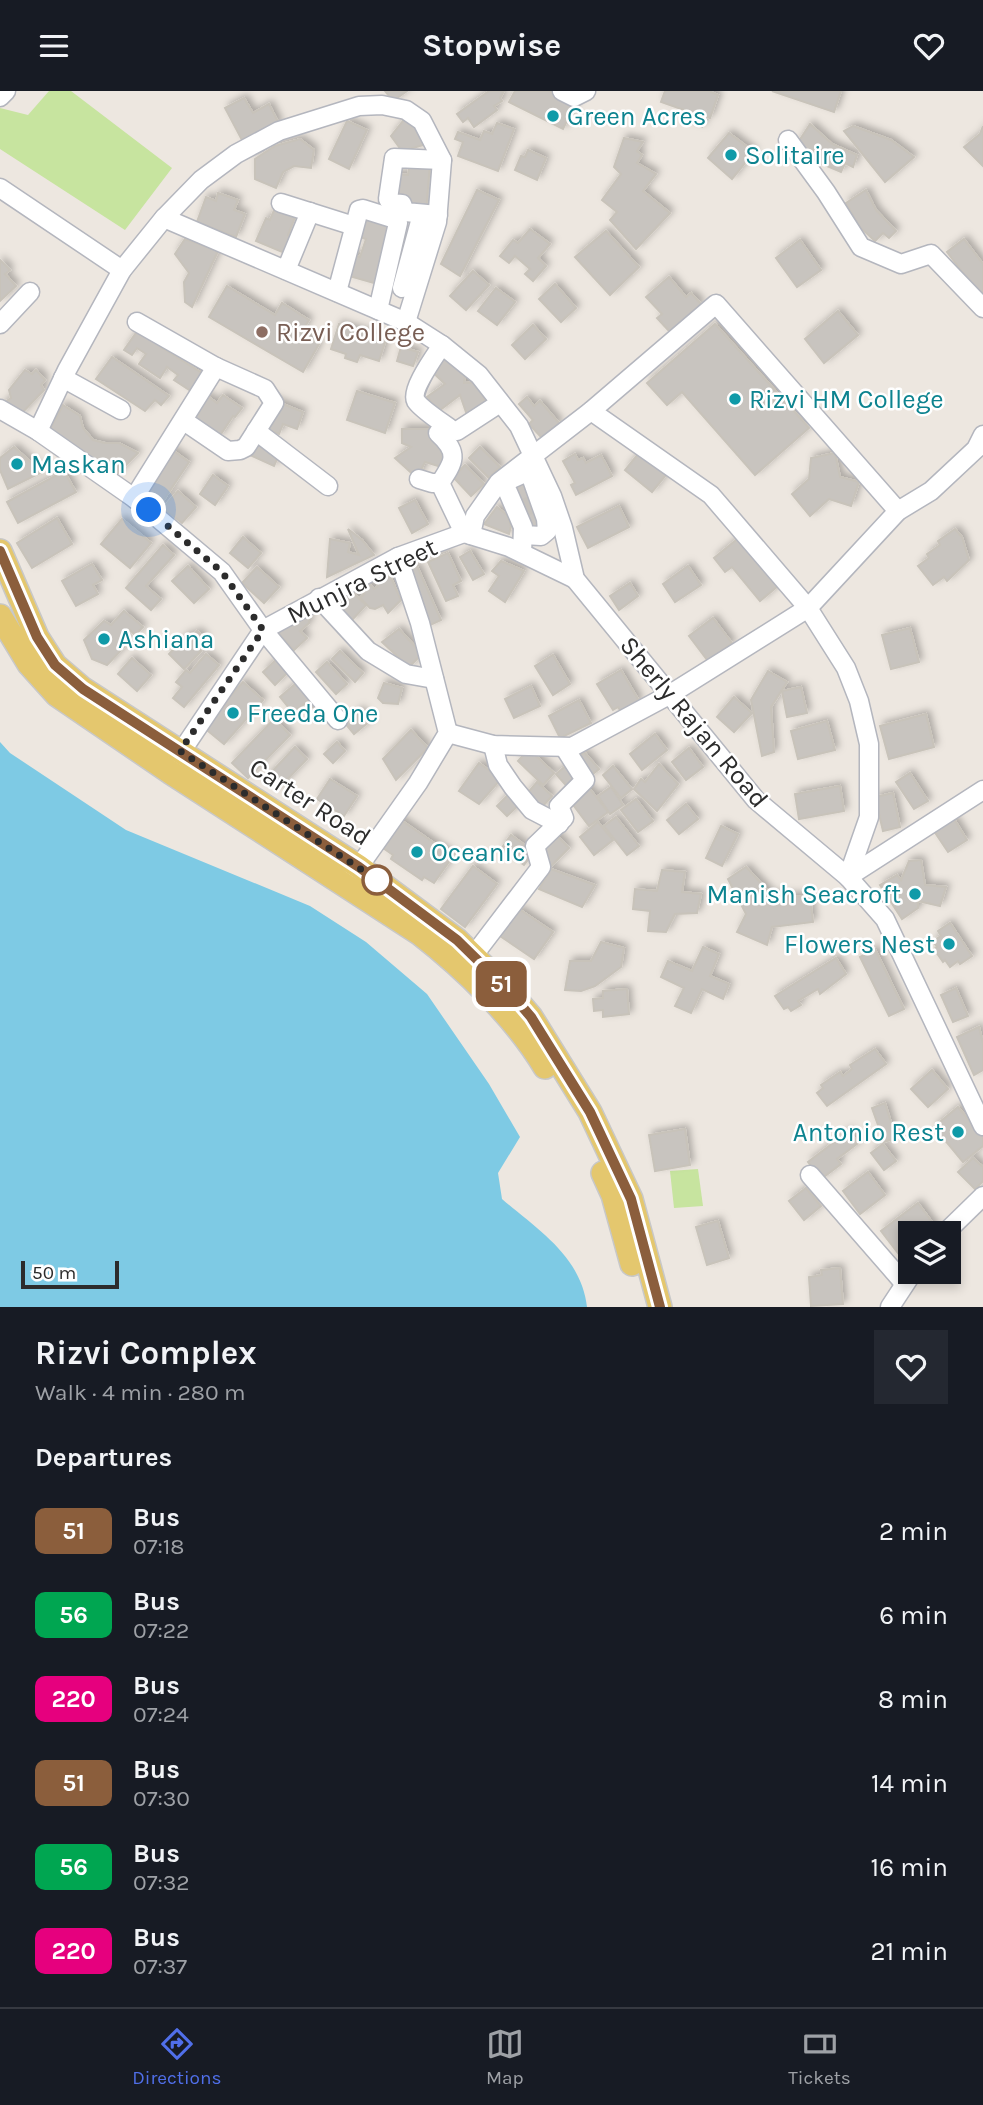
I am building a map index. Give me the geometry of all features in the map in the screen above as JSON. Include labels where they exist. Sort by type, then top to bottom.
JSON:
[{"type":"main road","name":"Carter Road","points":[[0,551],[37,637],[55,665],[83,689],[359,867],[457,940],[468,963],[493,1001],[538,1055],[578,1122],[613,1195],[645,1307]]},
{"type":"main road","name":"Carter Road","points":[[0,616],[29,664],[57,695],[170,772],[468,963],[531,1017],[590,1112],[631,1199],[660,1307]]},
{"type":"street","points":[[0,97],[6,91]]},
{"type":"street","points":[[562,91],[574,97],[586,91]]},
{"type":"street","points":[[38,431],[63,378],[122,270],[164,218],[201,180],[236,154],[279,131],[359,106],[382,105],[406,110],[422,121],[437,160],[429,214],[405,322]]},
{"type":"street","points":[[788,140],[861,247],[901,264],[931,254],[983,308]]},
{"type":"street","points":[[429,214],[405,212],[402,204],[388,200],[392,162],[398,158],[437,160]]},
{"type":"street","points":[[0,188],[122,270]]},
{"type":"street","points":[[281,203],[354,226]]},
{"type":"street","points":[[337,292],[358,212],[361,209],[395,219],[398,223],[378,310]]},
{"type":"street","points":[[286,270],[310,212]]},
{"type":"street","points":[[402,288],[429,214]]},
{"type":"street","name":"Sherly Rajan Road","points":[[164,218],[405,322],[442,345],[479,375],[519,426],[535,464],[543,500],[575,579],[755,800],[848,877],[885,919],[983,1126]]},
{"type":"street","points":[[0,324],[30,292]]},
{"type":"street","points":[[516,541],[514,511],[505,485],[507,481],[535,464],[591,411],[716,305],[898,511]]},
{"type":"street","points":[[137,322],[216,367],[269,393],[274,403],[246,447],[228,451],[184,421]]},
{"type":"street","points":[[442,345],[418,383],[415,395],[418,402],[452,430],[457,431],[500,403]]},
{"type":"street","points":[[134,498],[216,367]]},
{"type":"street","points":[[63,378],[121,411]]},
{"type":"street","points":[[0,409],[38,431],[134,498],[222,572],[263,630],[338,720]]},
{"type":"street","points":[[591,411],[711,495],[808,608],[846,668],[859,701],[869,744],[869,817],[848,877]]},
{"type":"street","points":[[256,431],[328,486]]},
{"type":"street","points":[[438,433],[446,440],[455,458],[440,483]]},
{"type":"street","points":[[448,733],[493,745],[572,747],[669,695],[808,608],[898,511],[932,491],[976,449],[983,435]]},
{"type":"street","points":[[469,528],[482,503],[499,482],[535,464]]},
{"type":"street","points":[[419,479],[432,484],[440,483]]},
{"type":"street","points":[[440,483],[469,528],[516,541],[575,579]]},
{"type":"street","points":[[469,528],[492,505],[498,504],[514,511]]},
{"type":"street","name":"Munjra Street","points":[[170,772],[180,751],[263,630],[398,557],[469,528]]},
{"type":"street","points":[[516,541],[545,535],[555,529]]},
{"type":"street","points":[[346,886],[418,783],[448,733],[420,623],[398,557]]},
{"type":"street","points":[[318,599],[368,651],[406,674],[434,679]]},
{"type":"street","points":[[493,745],[498,765],[532,810],[559,824]]},
{"type":"street","points":[[468,963],[541,867],[535,846],[564,818],[559,806],[585,780],[564,747]]},
{"type":"street","points":[[848,877],[983,790]]},
{"type":"street","points":[[810,1175],[898,1267]]},
{"type":"street","points":[[957,1221],[983,1196]]},
{"type":"street","points":[[890,1307],[905,1284]]},
{"type":"green space","points":[[49,91],[71,91],[172,168],[125,230],[0,149],[0,108],[28,115]]},
{"type":"green space","points":[[698,1169],[703,1206],[674,1208],[670,1171]]},
{"type":"water","points":[[0,742],[10,753],[126,830],[310,906],[366,942],[427,994],[489,1084],[520,1137],[498,1173],[502,1199],[556,1245],[576,1273],[587,1307],[0,1307]]},
{"type":"building","points":[[385,91],[407,91],[393,101]]},
{"type":"building","points":[[489,91],[504,91],[500,98],[502,101],[494,106],[497,110],[474,127],[468,118],[463,122],[457,114]]},
{"type":"building","name":"Green Acres","points":[[515,91],[549,91],[575,104],[563,129],[509,102]]},
{"type":"building","points":[[665,91],[709,91],[718,95],[710,118],[706,116],[702,127],[684,121],[687,111],[661,102]]},
{"type":"building","points":[[772,91],[841,91],[834,112]]},
{"type":"building","points":[[244,98],[253,113],[269,104],[279,124],[243,142],[225,108]]},
{"type":"building","points":[[407,116],[427,144],[402,151],[391,136]]},
{"type":"building","points":[[347,121],[367,130],[349,169],[329,159]]},
{"type":"building","points":[[497,123],[514,129],[498,171],[458,156],[463,142],[455,139],[458,132],[480,140],[484,131],[492,134]]},
{"type":"building","points":[[810,124],[832,144],[857,155],[853,167],[845,163],[841,172],[817,162],[797,144]]},
{"type":"building","points":[[853,126],[891,140],[914,157],[885,182],[844,131]]},
{"type":"building","points":[[983,126],[983,166],[964,147],[980,134]]},
{"type":"building","name":"Solitaire","points":[[729,133],[754,152],[732,179],[708,158]]},
{"type":"building","points":[[624,138],[643,142],[637,151],[642,155],[637,163],[656,174],[643,191],[670,213],[636,249],[610,220],[617,212],[602,200],[621,174],[614,167]]},
{"type":"building","points":[[300,139],[314,150],[311,168],[294,166],[283,172],[276,188],[255,179],[255,159],[275,146]]},
{"type":"building","points":[[528,150],[546,158],[537,180],[515,170],[521,156],[525,157]]},
{"type":"building","points":[[410,163],[430,164],[426,212],[407,211],[391,199],[392,174],[408,175]]},
{"type":"building","points":[[477,190],[499,200],[460,276],[441,264]]},
{"type":"building","points":[[866,190],[876,210],[896,231],[889,238],[883,233],[875,241],[859,226],[846,203]]},
{"type":"building","points":[[218,193],[238,200],[234,210],[245,214],[236,237],[197,222],[206,197],[216,201]]},
{"type":"building","points":[[275,208],[295,217],[288,235],[295,237],[287,254],[256,241],[266,218],[270,220]]},
{"type":"building","points":[[367,214],[393,222],[381,285],[346,275],[352,255],[360,257],[366,239],[360,237]]},
{"type":"building","points":[[530,229],[550,244],[538,258],[546,266],[533,281],[525,274],[530,269],[515,256],[509,263],[500,256],[513,240],[518,243]]},
{"type":"building","points":[[606,231],[639,267],[610,295],[575,257]]},
{"type":"building","points":[[185,239],[218,251],[192,307],[185,302],[184,282],[189,273],[175,254]]},
{"type":"building","points":[[964,239],[983,264],[983,299],[947,252]]},
{"type":"building","points":[[800,240],[821,270],[797,287],[776,258]]},
{"type":"building","points":[[0,260],[10,270],[5,274],[16,286],[0,301]]},
{"type":"building","points":[[473,271],[489,285],[466,310],[450,296]]},
{"type":"building","points":[[669,277],[686,297],[691,293],[701,304],[670,332],[657,318],[662,314],[646,297]]},
{"type":"building","points":[[555,284],[576,308],[561,322],[539,299]]},
{"type":"building","name":"Rizvi College","points":[[227,286],[275,315],[282,303],[309,320],[301,333],[319,344],[303,372],[209,317]]},
{"type":"building","points":[[496,288],[515,302],[497,325],[478,311]]},
{"type":"building","points":[[838,311],[858,335],[824,363],[805,339]]},
{"type":"building","points":[[339,324],[386,339],[379,361],[360,355],[357,362],[345,358],[346,354],[331,349]]},
{"type":"building","name":"Rizvi HM College","points":[[715,324],[809,428],[755,475],[682,392],[667,405],[647,383]]},
{"type":"building","points":[[533,325],[546,339],[525,359],[512,345]]},
{"type":"building","points":[[140,327],[163,342],[161,347],[205,375],[194,393],[174,380],[178,375],[167,367],[160,378],[139,364],[146,354],[137,348],[132,355],[124,350]]},
{"type":"building","points":[[401,347],[418,352],[413,366],[397,361]]},
{"type":"building","points":[[443,351],[466,370],[464,383],[480,382],[487,411],[467,415],[460,395],[439,411],[427,397],[445,384],[428,368]]},
{"type":"building","points":[[112,357],[169,396],[161,405],[155,400],[145,411],[96,379]]},
{"type":"building","points":[[25,370],[32,374],[36,370],[45,380],[41,385],[44,390],[20,415],[1,405],[11,398],[9,390]]},
{"type":"building","points":[[357,391],[395,403],[385,433],[347,420]]},
{"type":"building","points":[[206,395],[217,403],[223,395],[242,408],[219,437],[191,418]]},
{"type":"building","points":[[527,397],[534,406],[540,401],[559,423],[542,438],[529,424],[533,420],[519,404]]},
{"type":"building","points":[[268,398],[303,412],[297,429],[283,424],[279,434],[266,429]]},
{"type":"building","points":[[63,405],[80,416],[83,428],[93,440],[119,443],[138,453],[116,475],[49,431]]},
{"type":"building","points":[[402,429],[429,429],[433,441],[442,440],[445,468],[425,462],[417,478],[395,458],[411,447],[402,443]]},
{"type":"building","points":[[259,436],[281,450],[274,466],[250,455]]},
{"type":"building","name":"Maskan","points":[[14,447],[42,472],[8,489],[0,470],[0,458]]},
{"type":"building","points":[[480,447],[500,467],[489,478],[469,458]]},
{"type":"building","points":[[171,449],[189,462],[157,510],[141,495]]},
{"type":"building","points":[[639,453],[666,475],[652,492],[625,470]]},
{"type":"building","points":[[835,453],[840,477],[859,482],[851,506],[829,499],[810,516],[792,494],[809,479],[811,458]]},
{"type":"building","points":[[575,454],[578,460],[583,458],[586,463],[601,455],[612,476],[576,495],[571,485],[575,483],[563,461]]},
{"type":"building","points":[[465,465],[484,484],[471,496],[453,477]]},
{"type":"building","points":[[64,471],[76,492],[18,523],[7,502]]},
{"type":"building","points":[[213,475],[228,486],[215,505],[200,494]]},
{"type":"building","points":[[528,475],[545,529],[531,534],[510,481]]},
{"type":"building","points":[[178,491],[196,507],[182,523],[163,508]]},
{"type":"building","points":[[415,500],[428,524],[412,533],[399,508]]},
{"type":"building","points":[[619,506],[629,527],[588,548],[577,527]]},
{"type":"building","points":[[497,507],[507,515],[511,526],[509,534],[484,524]]},
{"type":"building","points":[[57,518],[72,544],[32,568],[17,543]]},
{"type":"building","points":[[122,519],[151,543],[130,568],[101,544]]},
{"type":"building","points":[[348,529],[362,540],[374,555],[327,577],[330,539],[350,543],[348,552],[359,555]]},
{"type":"building","points":[[955,529],[962,537],[969,560],[947,581],[944,577],[933,585],[918,566],[929,558],[927,554],[940,545],[938,541]]},
{"type":"building","points":[[243,537],[261,553],[248,568],[230,553]]},
{"type":"building","points":[[740,537],[779,585],[760,601],[732,567],[725,572],[714,558]]},
{"type":"building","points":[[163,545],[174,555],[146,586],[161,599],[151,610],[126,588]]},
{"type":"building","points":[[470,551],[484,574],[473,580],[460,557]]},
{"type":"building","points":[[448,553],[461,581],[453,585],[458,596],[446,601],[428,562]]},
{"type":"building","points":[[501,561],[524,571],[505,602],[489,591],[499,576],[492,571]]},
{"type":"building","points":[[92,564],[102,580],[93,585],[98,594],[76,606],[62,581]]},
{"type":"building","points":[[188,566],[209,589],[194,603],[172,581]]},
{"type":"building","points":[[417,566],[441,620],[428,626],[405,571]]},
{"type":"building","points":[[688,566],[701,585],[675,602],[663,584]]},
{"type":"building","points":[[257,567],[279,587],[264,603],[242,583]]},
{"type":"building","points":[[390,576],[401,600],[388,613],[383,605],[370,608],[360,598],[364,594],[361,590],[364,584],[367,581],[374,589],[378,586],[376,582]]},
{"type":"building","points":[[630,583],[638,596],[619,610],[610,596]]},
{"type":"building","points":[[350,590],[366,605],[352,620],[336,604]]},
{"type":"building","points":[[309,606],[309,623],[300,631],[307,638],[294,650],[273,628]]},
{"type":"building","name":"Ashiana","points":[[124,611],[143,627],[135,635],[130,630],[123,638],[128,643],[107,665],[92,659],[84,640],[104,621],[111,625]]},
{"type":"building","points":[[713,618],[732,643],[708,661],[689,636]]},
{"type":"building","points":[[910,628],[919,662],[891,669],[882,635]]},
{"type":"building","points":[[399,629],[422,654],[409,667],[382,642]]},
{"type":"building","points":[[197,631],[205,638],[197,647],[201,651],[184,669],[169,654],[188,634],[191,637]]},
{"type":"building","points":[[340,651],[363,673],[355,682],[332,659]]},
{"type":"building","points":[[206,654],[219,665],[184,707],[173,698],[182,687],[176,682],[186,670],[190,673]]},
{"type":"building","points":[[553,655],[570,684],[553,695],[535,666]]},
{"type":"building","points":[[279,657],[291,669],[275,685],[263,672]]},
{"type":"building","points":[[132,658],[151,675],[137,691],[118,674]]},
{"type":"building","points":[[327,662],[347,684],[336,694],[316,672]]},
{"type":"building","points":[[621,670],[639,701],[621,712],[618,707],[613,710],[597,684]]},
{"type":"building","points":[[768,671],[787,682],[771,707],[774,752],[762,756],[751,700]]},
{"type":"building","points":[[300,680],[327,712],[321,717],[308,701],[293,713],[280,697]]},
{"type":"building","name":"Freeda One","points":[[243,682],[263,700],[224,744],[203,727]]},
{"type":"building","points":[[384,683],[402,688],[398,704],[383,703],[378,698]]},
{"type":"building","points":[[531,686],[540,706],[514,718],[505,699]]},
{"type":"building","points":[[801,687],[807,713],[787,717],[782,691]]},
{"type":"building","points":[[734,697],[752,713],[734,732],[717,717]]},
{"type":"building","points":[[579,700],[591,723],[560,738],[549,716]]},
{"type":"building","points":[[360,710],[370,721],[354,734],[345,723]]},
{"type":"building","points":[[926,714],[934,747],[889,759],[880,726]]},
{"type":"building","points":[[274,719],[290,735],[248,778],[232,763]]},
{"type":"building","points":[[827,721],[835,750],[798,759],[791,731]]},
{"type":"building","points":[[411,730],[428,748],[396,780],[383,759]]},
{"type":"building","points":[[655,734],[667,750],[642,770],[630,754]]},
{"type":"building","points":[[337,742],[345,751],[333,763],[324,754]]},
{"type":"building","points":[[295,747],[307,759],[278,789],[266,778]]},
{"type":"building","points":[[689,748],[703,767],[686,780],[672,762]]},
{"type":"building","points":[[529,749],[554,773],[543,785],[518,761]]},
{"type":"building","points":[[584,752],[599,769],[589,777],[574,760]]},
{"type":"building","points":[[479,763],[501,779],[479,804],[459,791]]},
{"type":"building","points":[[659,764],[678,784],[657,811],[634,789],[641,779],[645,782]]},
{"type":"building","points":[[567,765],[581,781],[571,791],[556,774]]},
{"type":"building","points":[[613,766],[632,789],[621,798],[603,775]]},
{"type":"building","points":[[910,773],[928,801],[914,809],[896,782]]},
{"type":"building","points":[[330,779],[357,796],[344,816],[317,799]]},
{"type":"building","points":[[537,782],[552,796],[541,808],[526,795]]},
{"type":"building","points":[[586,784],[608,812],[589,826],[568,798]]},
{"type":"building","points":[[840,786],[844,811],[799,819],[795,794]]},
{"type":"building","points":[[611,787],[623,805],[610,814],[598,796]]},
{"type":"building","points":[[513,790],[523,801],[507,816],[497,806]]},
{"type":"building","points":[[893,793],[900,827],[883,831],[875,797]]},
{"type":"building","points":[[636,799],[653,821],[638,832],[621,810]]},
{"type":"building","points":[[686,804],[698,819],[679,834],[667,820]]},
{"type":"building","points":[[616,817],[639,846],[627,855],[604,826]]},
{"type":"building","name":"Oceanic","points":[[398,818],[453,856],[434,883],[424,877],[422,880],[391,859],[393,855],[383,848],[391,837]]},
{"type":"building","points":[[954,819],[967,840],[948,852],[934,831]]},
{"type":"building","points":[[598,822],[613,840],[594,855],[580,837]]},
{"type":"building","points":[[721,826],[738,834],[722,866],[706,858]]},
{"type":"building","points":[[549,827],[569,848],[546,871],[532,844]]},
{"type":"building","points":[[511,835],[534,852],[524,865],[501,849]]},
{"type":"building","name":"Manish Seacroft","points":[[921,860],[925,885],[946,887],[940,906],[918,901],[918,908],[902,919],[880,885],[897,875],[901,880],[909,861]]},
{"type":"building","points":[[473,866],[497,884],[465,927],[441,909]]},
{"type":"building","points":[[746,867],[772,895],[810,897],[813,922],[772,927],[767,945],[737,932],[746,914],[728,879]]},
{"type":"building","points":[[551,869],[595,885],[582,907],[539,889]]},
{"type":"building","points":[[662,870],[685,872],[682,892],[701,894],[697,913],[675,914],[666,932],[648,931],[650,911],[633,909],[635,889],[657,891]]},
{"type":"building","points":[[519,909],[553,932],[534,959],[500,936]]},
{"type":"building","name":"Flowers Nest","points":[[950,923],[972,956],[950,967],[934,949],[937,947],[933,941],[941,936],[938,931]]},
{"type":"building","points":[[601,942],[624,948],[621,967],[595,986],[581,991],[565,990],[570,961],[591,961]]},
{"type":"building","points":[[703,947],[719,954],[710,976],[729,984],[723,999],[702,989],[691,1013],[675,1006],[684,988],[661,977],[668,961],[692,971]]},
{"type":"building","points":[[875,949],[904,1009],[889,1016],[860,957]]},
{"type":"building","points":[[836,958],[846,974],[820,994],[818,989],[798,1001],[801,1005],[791,1011],[788,1007],[784,1009],[775,996]]},
{"type":"building","points":[[956,988],[968,1016],[953,1022],[941,995]]},
{"type":"building","points":[[627,989],[629,1014],[603,1017],[603,1010],[594,1011],[593,999],[603,998],[603,991]]},
{"type":"building","points":[[979,1027],[983,1043],[983,1070],[974,1075],[957,1037]]},
{"type":"building","points":[[875,1049],[886,1064],[827,1106],[817,1093],[823,1088],[821,1085],[840,1072],[843,1076],[852,1069],[850,1065]]},
{"type":"building","points":[[932,1070],[948,1089],[928,1107],[911,1089]]},
{"type":"building","points":[[885,1103],[896,1138],[884,1142],[872,1108]]},
{"type":"building","name":"Antonio Rest","points":[[958,1107],[983,1137],[983,1146],[963,1162],[934,1127]]},
{"type":"building","points":[[685,1129],[690,1165],[655,1171],[649,1135]]},
{"type":"building","points":[[849,1131],[858,1143],[837,1159],[841,1164],[821,1179],[808,1162]]},
{"type":"building","points":[[883,1144],[896,1161],[884,1170],[871,1153]]},
{"type":"building","points":[[973,1158],[983,1167],[983,1181],[975,1189],[958,1172]]},
{"type":"building","points":[[868,1172],[885,1195],[860,1214],[843,1191]]},
{"type":"building","points":[[806,1188],[821,1206],[804,1220],[789,1201]]},
{"type":"building","points":[[918,1203],[931,1221],[898,1221],[898,1253],[881,1231]]},
{"type":"building","points":[[718,1221],[729,1258],[707,1265],[696,1227]]},
{"type":"building","points":[[840,1268],[843,1304],[811,1306],[809,1277],[822,1275],[821,1270]]},
{"type":"tunnel","points":[[518,510],[538,502]]},
{"type":"bus line","name":"51","points":[[0,551],[37,637],[55,665],[83,689],[359,867],[457,940],[507,989],[531,1017],[590,1112],[631,1199],[660,1307]]},
{"type":"place","name":"Green Acres","points":[[553,116]]},
{"type":"place","name":"Solitaire","points":[[731,155]]},
{"type":"place","name":"Rizvi College","points":[[262,332]]},
{"type":"place","name":"Rizvi HM College","points":[[735,399]]},
{"type":"place","name":"Maskan","points":[[17,464]]},
{"type":"place","name":"Ashiana","points":[[104,639]]},
{"type":"place","name":"Freeda One","points":[[233,713]]},
{"type":"place","name":"Oceanic","points":[[417,852]]},
{"type":"place","name":"Manish Seacroft","points":[[915,894]]},
{"type":"place","name":"Flowers Nest","points":[[949,944]]},
{"type":"place","name":"Antonio Rest","points":[[958,1132]]},
{"type":"route","points":[[149,510],[222,572],[263,630],[180,751],[379,881],[377,880]]}]
